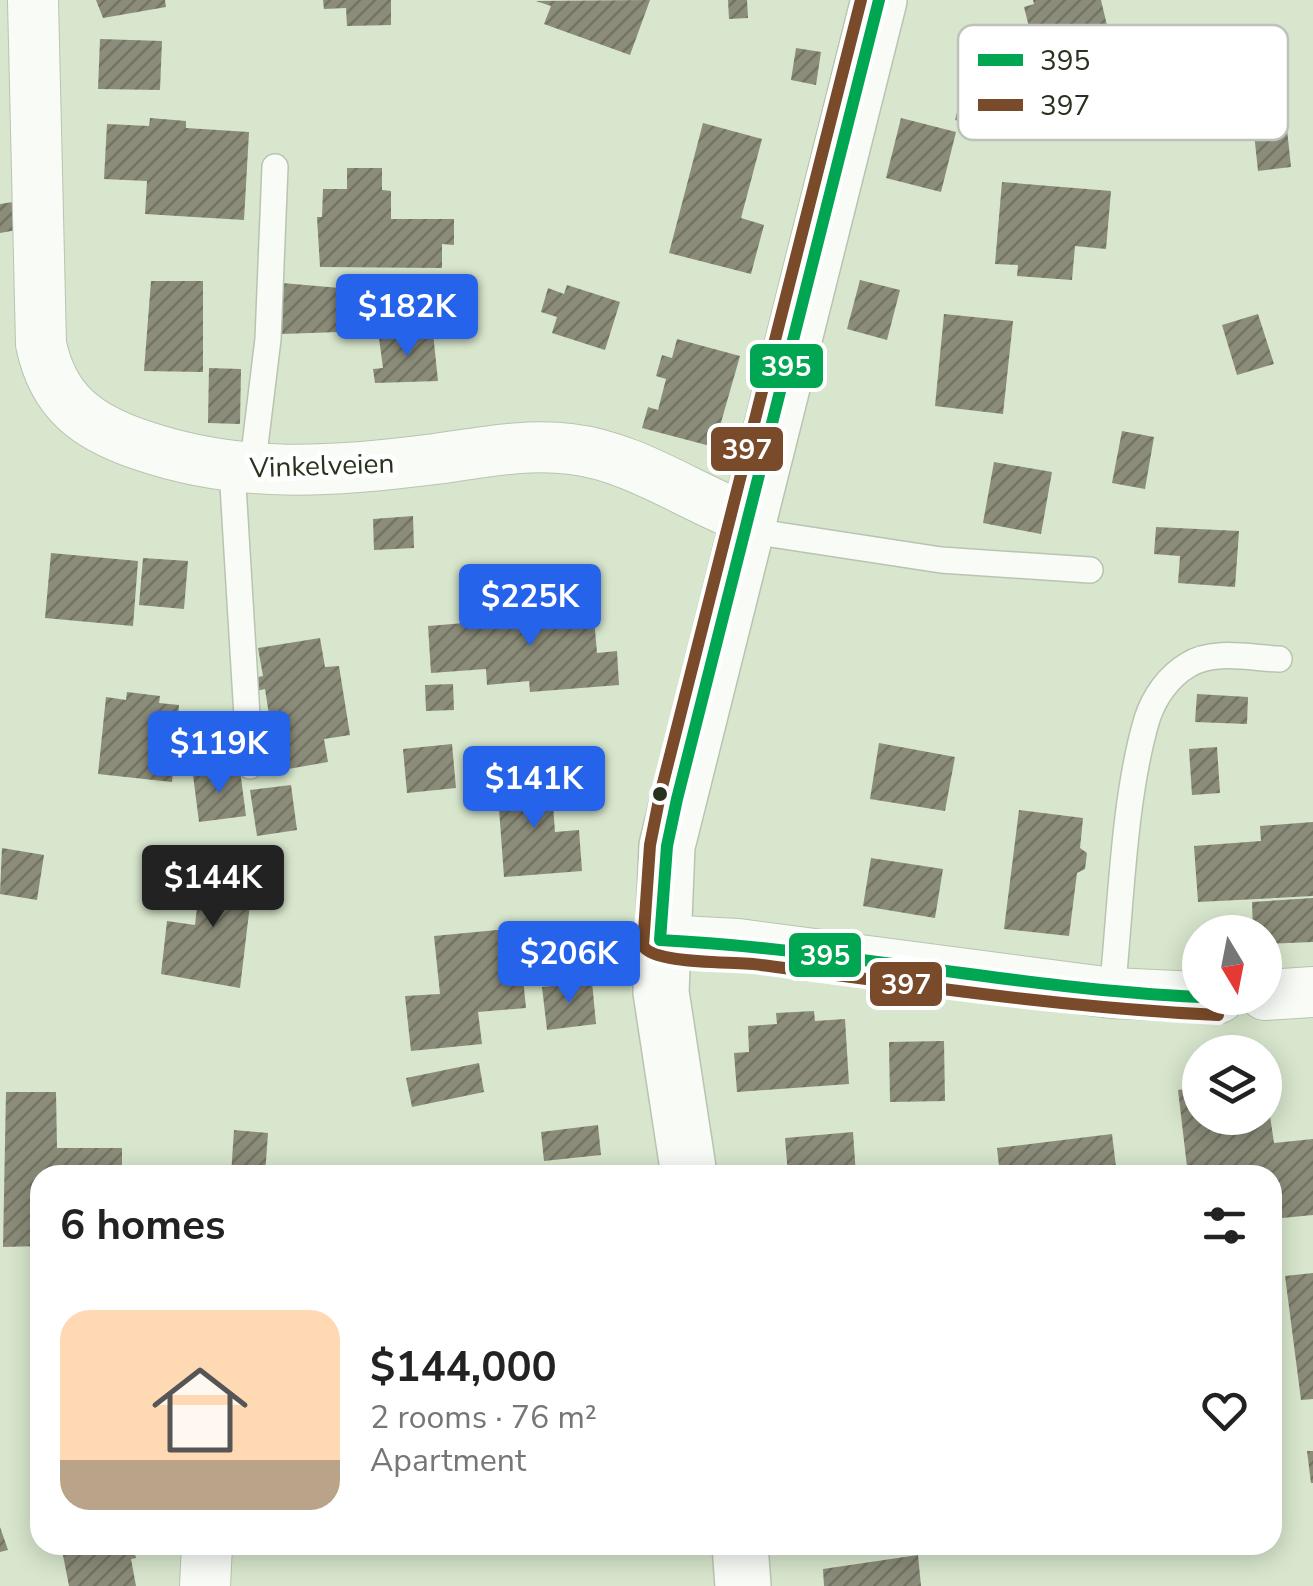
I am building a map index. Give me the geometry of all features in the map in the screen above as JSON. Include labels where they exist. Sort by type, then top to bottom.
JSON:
[{"type":"street","name":"Vinkelveien","points":[[33,0],[40,317],[46,371],[68,406],[88,422],[180,458],[242,470],[321,471],[500,450],[570,448],[625,463],[746,524]]},
{"type":"street","points":[[687,1165],[666,1043],[660,940],[668,846],[879,0]]},
{"type":"street","points":[[660,940],[738,944],[1112,994],[1182,997]]},
{"type":"street","points":[[1282,994],[1313,992]]},
{"type":"street","points":[[205,1586],[207,1555]]},
{"type":"street","points":[[741,1555],[743,1586]]},
{"type":"lane","points":[[250,766],[242,470],[268,339],[275,166]]},
{"type":"lane","points":[[746,524],[941,560],[1090,570]]},
{"type":"lane","points":[[1112,994],[1137,766],[1148,716],[1172,676],[1191,662],[1211,656],[1279,658]]},
{"type":"building","points":[[96,0],[165,0],[166,7],[103,18]]},
{"type":"building","points":[[323,0],[391,0],[391,25],[347,26],[346,8],[324,9]]},
{"type":"building","points":[[650,0],[630,55],[544,24],[551,6],[536,1]]},
{"type":"building","points":[[728,0],[747,0],[748,18],[729,19]]},
{"type":"building","points":[[1033,0],[1101,0],[1107,25],[1028,25],[1024,7],[1034,4]]},
{"type":"building","points":[[100,39],[162,41],[160,90],[98,89]]},
{"type":"building","points":[[796,48],[821,52],[816,85],[791,80]]},
{"type":"building","points":[[150,118],[186,121],[186,128],[249,132],[244,220],[145,214],[147,181],[104,179],[107,124],[149,126]]},
{"type":"building","points":[[901,118],[956,132],[941,192],[886,178]]},
{"type":"building","points":[[703,123],[762,139],[741,218],[764,225],[751,274],[669,253]]},
{"type":"building","points":[[1288,138],[1291,167],[1258,171],[1255,140]]},
{"type":"building","points":[[347,168],[382,168],[382,190],[391,191],[391,219],[454,219],[454,245],[442,244],[442,268],[320,267],[317,217],[322,217],[323,189],[347,189]]},
{"type":"building","points":[[1002,182],[1111,191],[1106,249],[1075,246],[1072,280],[1017,276],[1018,265],[995,264]]},
{"type":"building","points":[[13,202],[17,230],[0,233],[0,204]]},
{"type":"building","points":[[860,280],[900,290],[887,340],[847,329]]},
{"type":"building","points":[[151,281],[203,281],[203,372],[144,371]]},
{"type":"building","points":[[282,283],[340,288],[339,332],[281,334]]},
{"type":"building","points":[[567,285],[620,302],[605,350],[552,333],[557,317],[541,312],[548,288],[564,294]]},
{"type":"building","points":[[944,314],[1013,321],[1003,414],[935,406]]},
{"type":"building","points":[[1258,314],[1274,364],[1237,375],[1222,325]]},
{"type":"building","points":[[433,333],[438,381],[375,383],[373,369],[383,368],[379,338]]},
{"type":"building","points":[[677,339],[740,356],[714,447],[642,428],[648,407],[658,410],[666,379],[656,376],[662,355],[672,358]]},
{"type":"building","points":[[209,368],[241,369],[240,424],[208,423]]},
{"type":"building","points":[[1122,431],[1154,437],[1145,489],[1112,483]]},
{"type":"building","points":[[994,462],[1052,472],[1041,534],[983,523]]},
{"type":"building","points":[[413,516],[414,548],[374,550],[373,519]]},
{"type":"building","points":[[1156,527],[1239,531],[1235,587],[1178,583],[1180,556],[1154,554]]},
{"type":"building","points":[[51,553],[138,561],[133,626],[45,618]]},
{"type":"building","points":[[143,558],[188,561],[184,609],[139,605]]},
{"type":"building","points":[[586,588],[587,606],[593,606],[597,653],[617,651],[619,685],[530,692],[529,681],[487,685],[486,669],[431,673],[428,626],[527,618],[526,612],[564,608],[563,590]]},
{"type":"building","points":[[320,638],[325,667],[339,666],[350,735],[324,739],[328,762],[288,769],[285,745],[274,747],[265,689],[256,691],[254,678],[263,676],[258,648]]},
{"type":"building","points":[[453,684],[454,710],[426,711],[425,685]]},
{"type":"building","points":[[127,692],[160,696],[159,703],[179,705],[172,782],[98,774],[106,697],[126,700]]},
{"type":"building","points":[[1197,694],[1248,697],[1247,724],[1195,722]]},
{"type":"building","points":[[879,743],[955,757],[945,811],[870,799]]},
{"type":"building","points":[[452,744],[456,788],[407,793],[403,749]]},
{"type":"building","points":[[1217,747],[1220,793],[1192,795],[1189,749]]},
{"type":"building","points":[[240,770],[246,816],[199,822],[193,775]]},
{"type":"building","points":[[551,777],[555,832],[579,830],[582,871],[504,877],[497,781]]},
{"type":"building","points":[[291,785],[297,830],[257,836],[250,790]]},
{"type":"building","points":[[1019,810],[1083,818],[1080,848],[1087,853],[1085,869],[1077,873],[1069,936],[1004,929]]},
{"type":"building","points":[[1313,822],[1313,896],[1198,902],[1194,846],[1261,841],[1260,826]]},
{"type":"building","points":[[2,848],[44,855],[37,900],[0,894]]},
{"type":"building","points":[[871,858],[943,869],[935,918],[863,906]]},
{"type":"building","points":[[202,864],[254,871],[240,988],[161,974],[167,921],[195,925]]},
{"type":"building","points":[[1313,898],[1313,942],[1282,943],[1282,915],[1252,915],[1252,902]]},
{"type":"building","points":[[518,928],[526,1008],[478,1012],[482,1044],[411,1051],[405,996],[440,994],[434,936]]},
{"type":"building","points":[[592,982],[596,1024],[547,1030],[542,987]]},
{"type":"building","points":[[814,1011],[815,1021],[845,1019],[849,1084],[737,1092],[734,1053],[749,1052],[748,1026],[777,1024],[776,1013]]},
{"type":"building","points":[[944,1041],[945,1101],[890,1102],[889,1042]]},
{"type":"building","points":[[479,1063],[484,1092],[412,1107],[406,1078]]},
{"type":"building","points":[[1182,1089],[1182,1124],[1178,1090]]},
{"type":"building","points":[[6,1092],[56,1092],[57,1148],[122,1148],[122,1165],[30,1165],[30,1246],[3,1247]]},
{"type":"building","points":[[598,1125],[601,1155],[544,1161],[541,1132]]},
{"type":"building","points":[[234,1130],[268,1133],[266,1165],[232,1165]]},
{"type":"building","points":[[853,1132],[855,1165],[787,1165],[785,1138]]},
{"type":"building","points":[[1112,1134],[1116,1165],[999,1165],[997,1148]]},
{"type":"building","points":[[1183,1135],[1273,1135],[1274,1143],[1313,1139],[1313,1215],[1282,1218],[1282,1165],[1187,1165]]},
{"type":"building","points":[[1313,1273],[1313,1399],[1301,1400],[1285,1276]]},
{"type":"building","points":[[1307,1451],[1313,1451],[1313,1483],[1311,1483]]},
{"type":"building","points":[[0,1527],[8,1550],[0,1552]]},
{"type":"building","points":[[63,1555],[135,1555],[131,1559],[136,1586],[69,1586]]},
{"type":"building","points":[[918,1555],[921,1586],[824,1586],[823,1569]]},
{"type":"transit line","name":"397","points":[[861,0],[660,795],[650,845],[643,946],[650,952],[679,959],[1182,1013]]},
{"type":"transit line","name":"395","points":[[879,0],[677,799],[667,846],[660,940],[1182,996]]}]
